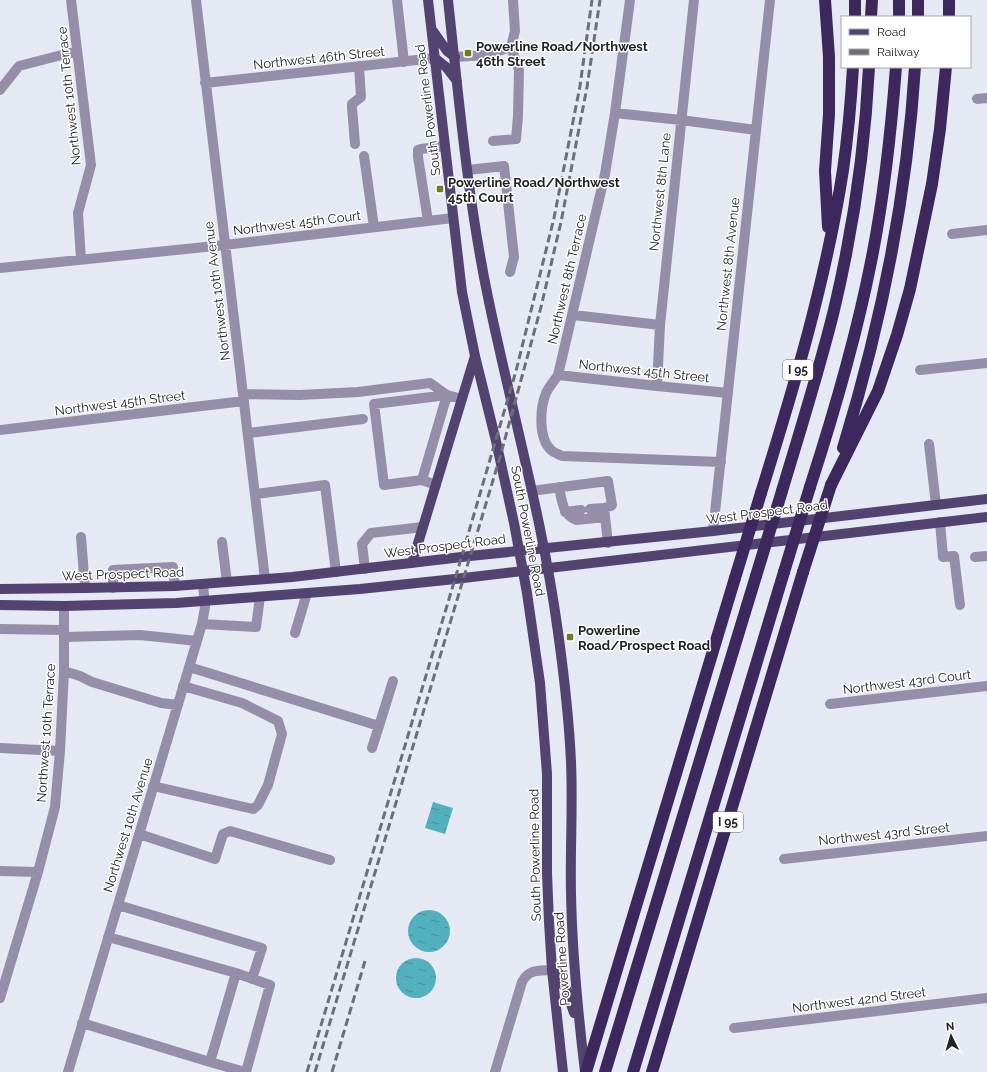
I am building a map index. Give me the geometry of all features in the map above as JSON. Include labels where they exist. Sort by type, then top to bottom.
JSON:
[{"type":"highway","points":[[825,0],[829,51],[829,97],[825,172],[828,246]]},
{"type":"highway","points":[[855,0],[855,16]]},
{"type":"highway","points":[[872,0],[872,16]]},
{"type":"highway","points":[[898,16],[899,0]]},
{"type":"highway","points":[[918,0],[918,16]]},
{"type":"highway","points":[[949,0],[949,16]]},
{"type":"highway","name":"I 95","points":[[585,1072],[614,981],[811,325],[843,170],[848,132],[853,68]]},
{"type":"highway","points":[[605,1072],[824,350],[851,230],[861,159],[869,68]]},
{"type":"highway","points":[[633,1072],[846,368],[871,262],[884,185],[896,68]]},
{"type":"highway","name":"I 95","points":[[652,1072],[803,572],[831,485],[872,343],[890,265],[912,108],[915,68]]},
{"type":"highway","points":[[831,485],[878,391],[897,335],[910,289],[932,184],[940,129],[946,68]]},
{"type":"main road","name":"South Powerline Road","points":[[428,0],[462,292],[475,356],[508,492],[520,551],[540,683],[546,746],[548,796],[548,897],[552,970],[564,1072]]},
{"type":"main road","name":"South Powerline Road","points":[[448,0],[468,170],[488,300],[544,549],[557,625],[568,721],[572,787],[572,844]]},
{"type":"main road","points":[[431,27],[443,47],[455,57]]},
{"type":"main road","points":[[435,58],[450,71],[457,81]]},
{"type":"main road","points":[[412,563],[475,356]]},
{"type":"main road","name":"West Prospect Road","points":[[0,589],[175,586],[266,579],[520,551],[608,543],[987,500]]},
{"type":"main road","points":[[0,605],[64,606],[205,601],[307,593],[523,571],[987,517]]},
{"type":"main road","name":"Powerline Road","points":[[572,844],[572,920],[580,1028],[585,1072]]},
{"type":"main road","points":[[552,970],[566,989],[580,1028]]},
{"type":"street","name":"Northwest 10th Terrace","points":[[71,0],[91,165],[78,213],[81,259]]},
{"type":"street","name":"Northwest 10th Avenue","points":[[196,0],[266,579]]},
{"type":"street","points":[[397,0],[404,62]]},
{"type":"street","points":[[493,141],[516,139],[519,70],[511,46],[515,31],[513,0]]},
{"type":"street","name":"Northwest 8th Terrace","points":[[630,0],[615,113],[605,174],[558,375],[547,392],[542,412],[544,439],[550,449],[562,456],[720,462]]},
{"type":"street","name":"Northwest 8th Lane","points":[[657,386],[660,324],[694,0]]},
{"type":"street","name":"Northwest 8th Avenue","points":[[713,531],[770,0]]},
{"type":"street","points":[[455,57],[486,55],[511,46]]},
{"type":"street","points":[[0,90],[19,66],[76,51]]},
{"type":"street","name":"Northwest 46th Street","points":[[205,83],[435,58]]},
{"type":"street","points":[[355,144],[352,104],[361,97],[360,66]]},
{"type":"street","points":[[976,99],[987,98]]},
{"type":"street","points":[[615,113],[756,130]]},
{"type":"street","points":[[428,221],[418,150],[445,146]]},
{"type":"street","points":[[364,156],[374,227]]},
{"type":"street","points":[[468,170],[504,166],[514,257],[510,272]]},
{"type":"street","name":"Northwest 45th Court","points":[[0,268],[225,245],[453,218]]},
{"type":"street","points":[[952,234],[987,230]]},
{"type":"street","points":[[573,315],[660,324]]},
{"type":"street","points":[[920,370],[987,363]]},
{"type":"street","name":"Northwest 45th Street","points":[[558,375],[728,393]]},
{"type":"street","name":"Northwest 45th Street","points":[[0,430],[243,398],[358,392],[430,383],[447,395]]},
{"type":"street","points":[[436,484],[422,480],[384,485],[374,404],[447,395],[462,399]]},
{"type":"street","points":[[422,480],[447,395]]},
{"type":"street","points":[[248,434],[363,419]]},
{"type":"street","points":[[929,444],[936,505]]},
{"type":"street","points":[[531,491],[559,487],[608,481],[612,505],[604,512],[576,520],[565,512],[559,487]]},
{"type":"street","points":[[256,494],[325,485],[336,572]]},
{"type":"street","points":[[565,512],[586,510],[604,512]]},
{"type":"street","points":[[604,512],[608,543]]},
{"type":"street","points":[[940,522],[943,557],[954,556],[960,605]]},
{"type":"street","points":[[365,569],[362,544],[371,533],[423,527]]},
{"type":"street","points":[[81,537],[85,588]]},
{"type":"street","points":[[222,542],[227,582]]},
{"type":"street","points":[[975,557],[987,556]]},
{"type":"street","points":[[113,588],[113,570],[173,567],[175,586]]},
{"type":"street","name":"Northwest 10th Avenue","points":[[68,1072],[202,624],[205,601],[203,584]]},
{"type":"street","points":[[295,633],[307,593]]},
{"type":"street","points":[[202,624],[256,627],[260,597]]},
{"type":"street","name":"Northwest 10th Terrace","points":[[0,998],[38,872],[54,807],[60,751],[64,671],[64,606]]},
{"type":"street","points":[[0,630],[140,635],[197,641]]},
{"type":"street","points":[[189,667],[379,726]]},
{"type":"street","points":[[64,671],[92,682],[161,702],[178,705]]},
{"type":"street","points":[[372,748],[393,681]]},
{"type":"street","points":[[154,786],[253,809],[258,805],[268,785],[282,734],[278,721],[242,702],[183,686]]},
{"type":"street","name":"Northwest 43rd Court","points":[[830,704],[987,686]]},
{"type":"street","points":[[0,748],[60,751]]},
{"type":"street","points":[[139,834],[215,859],[223,834],[230,831],[330,860]]},
{"type":"street","name":"Northwest 43rd Street","points":[[784,858],[987,836]]},
{"type":"street","points":[[0,871],[38,872]]},
{"type":"street","points":[[118,904],[262,948],[252,979]]},
{"type":"street","points":[[82,1023],[245,1072],[270,985],[236,973],[108,937]]},
{"type":"street","points":[[495,1072],[525,976],[529,972],[552,970]]},
{"type":"street","points":[[210,1062],[236,973]]},
{"type":"street","name":"Northwest 42nd Street","points":[[734,1028],[987,998]]},
{"type":"water","points":[[433,802],[453,808],[445,834],[425,828]]},
{"type":"water","points":[[429,910],[444,916],[450,931],[444,946],[429,952],[414,946],[408,931],[414,916]]},
{"type":"water","points":[[420,958],[427,961],[433,967],[436,978],[435,986],[427,995],[420,998],[412,998],[405,995],[397,986],[396,974],[399,967],[408,959]]},
{"type":"railway","points":[[307,1072],[516,371],[554,218],[580,86],[592,0]]},
{"type":"railway","points":[[315,1072],[500,457],[541,307],[561,222],[587,87],[600,0]]},
{"type":"railway","points":[[332,1072],[365,961]]},
{"type":"place","name":"Powerline Road/Northwest 46th Street","points":[[468,53]]},
{"type":"place","name":"Powerline Road/Northwest 45th Court","points":[[440,189]]},
{"type":"place","name":"Powerline Road/Prospect Road","points":[[570,637]]}]
